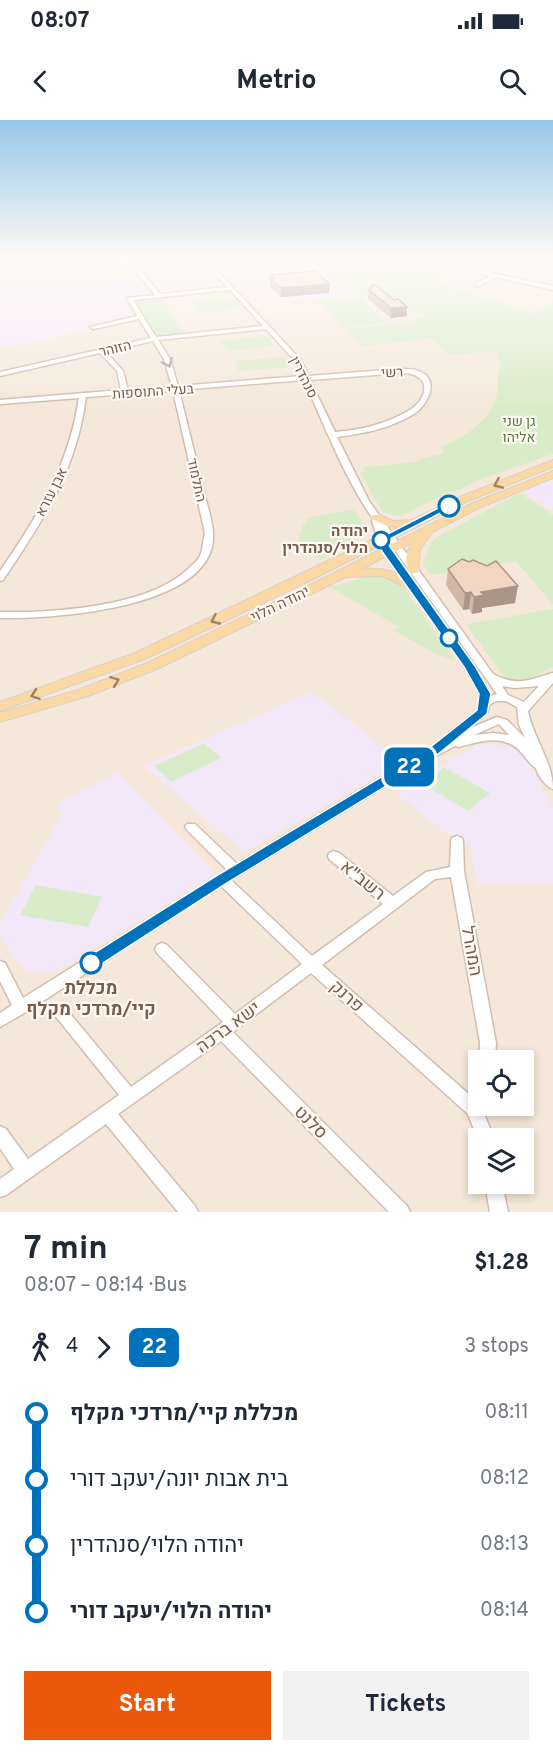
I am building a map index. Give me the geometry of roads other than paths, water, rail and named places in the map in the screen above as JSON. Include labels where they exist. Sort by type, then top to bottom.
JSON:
[{"type":"main road","name":"יהודה הלוי","points":[[1,715],[83,693],[152,666],[331,579],[421,520],[492,486],[553,463]]},
{"type":"main road","name":"יהודה הלוי","points":[[1,715],[140,656],[388,543],[434,527],[505,492],[553,474]]},
{"type":"main road","points":[[376,517],[395,524],[421,520]]},
{"type":"main road","points":[[414,570],[411,562],[413,550],[434,527]]},
{"type":"main road","points":[[331,579],[374,571],[396,576],[412,585]]},
{"type":"street","name":"התלמוד","points":[[0,615],[55,614],[121,603],[174,584],[186,577],[204,559],[210,543],[209,534],[177,389],[167,359],[135,309]]},
{"type":"street","name":"סנהדרין","points":[[251,309],[291,351],[307,379],[346,465],[388,543]]},
{"type":"street","points":[[93,327],[140,317]]},
{"type":"street","name":"הזוהר","points":[[0,374],[154,339],[268,327]]},
{"type":"street","points":[[102,351],[120,371],[125,393]]},
{"type":"street","name":"רשי","points":[[307,379],[407,371],[417,372],[425,379],[427,386],[424,400],[409,414],[373,427],[332,435]]},
{"type":"street","name":"בעלי התוספות","points":[[0,402],[307,379]]},
{"type":"street","name":"אבן עזרא","points":[[0,578],[24,542],[62,474],[79,424],[83,397]]},
{"type":"street","points":[[388,543],[414,570],[486,674],[506,698]]},
{"type":"street","points":[[388,543],[412,585],[469,666],[485,694],[483,707]]},
{"type":"street","points":[[486,674],[498,682],[514,686],[523,686],[553,676]]},
{"type":"street","points":[[0,1021],[222,879],[439,750],[483,726],[516,721],[553,676]]},
{"type":"street","points":[[506,698],[540,680]]},
{"type":"street","points":[[439,750],[492,698],[506,698],[518,703],[523,712],[525,725],[553,785]]},
{"type":"street","points":[[483,707],[515,732],[537,764]]},
{"type":"street","points":[[439,750],[483,736],[498,736],[515,740],[524,746],[546,774]]},
{"type":"street","points":[[191,826],[236,871]]},
{"type":"street","name":"המהרל","points":[[458,841],[457,871],[488,1050]]},
{"type":"street","name":"רשב\"א","points":[[334,856],[393,904]]},
{"type":"street","name":"ישא ברכה","points":[[0,1189],[228,1028],[431,875],[457,871]]},
{"type":"street","name":"פרנק","points":[[222,879],[312,965],[468,1097]]},
{"type":"street","name":"סלנט","points":[[162,949],[228,1028],[401,1212]]},
{"type":"street","points":[[0,967],[21,1008]]},
{"type":"street","points":[[62,1014],[130,1097]]},
{"type":"street","points":[[107,1113],[189,1212]]},
{"type":"street","points":[[0,1134],[26,1171]]},
{"type":"street","points":[[496,1194],[499,1212]]},
{"type":"place","name":"יהודה הלוי/סנהדרין","points":[[381,540]]},
{"type":"place","name":"מכללת קיי/מרדכי מקלף","points":[[91,963]]},
{"type":"park label","name":"גן שני אליהו","points":[[519,430]]}]
